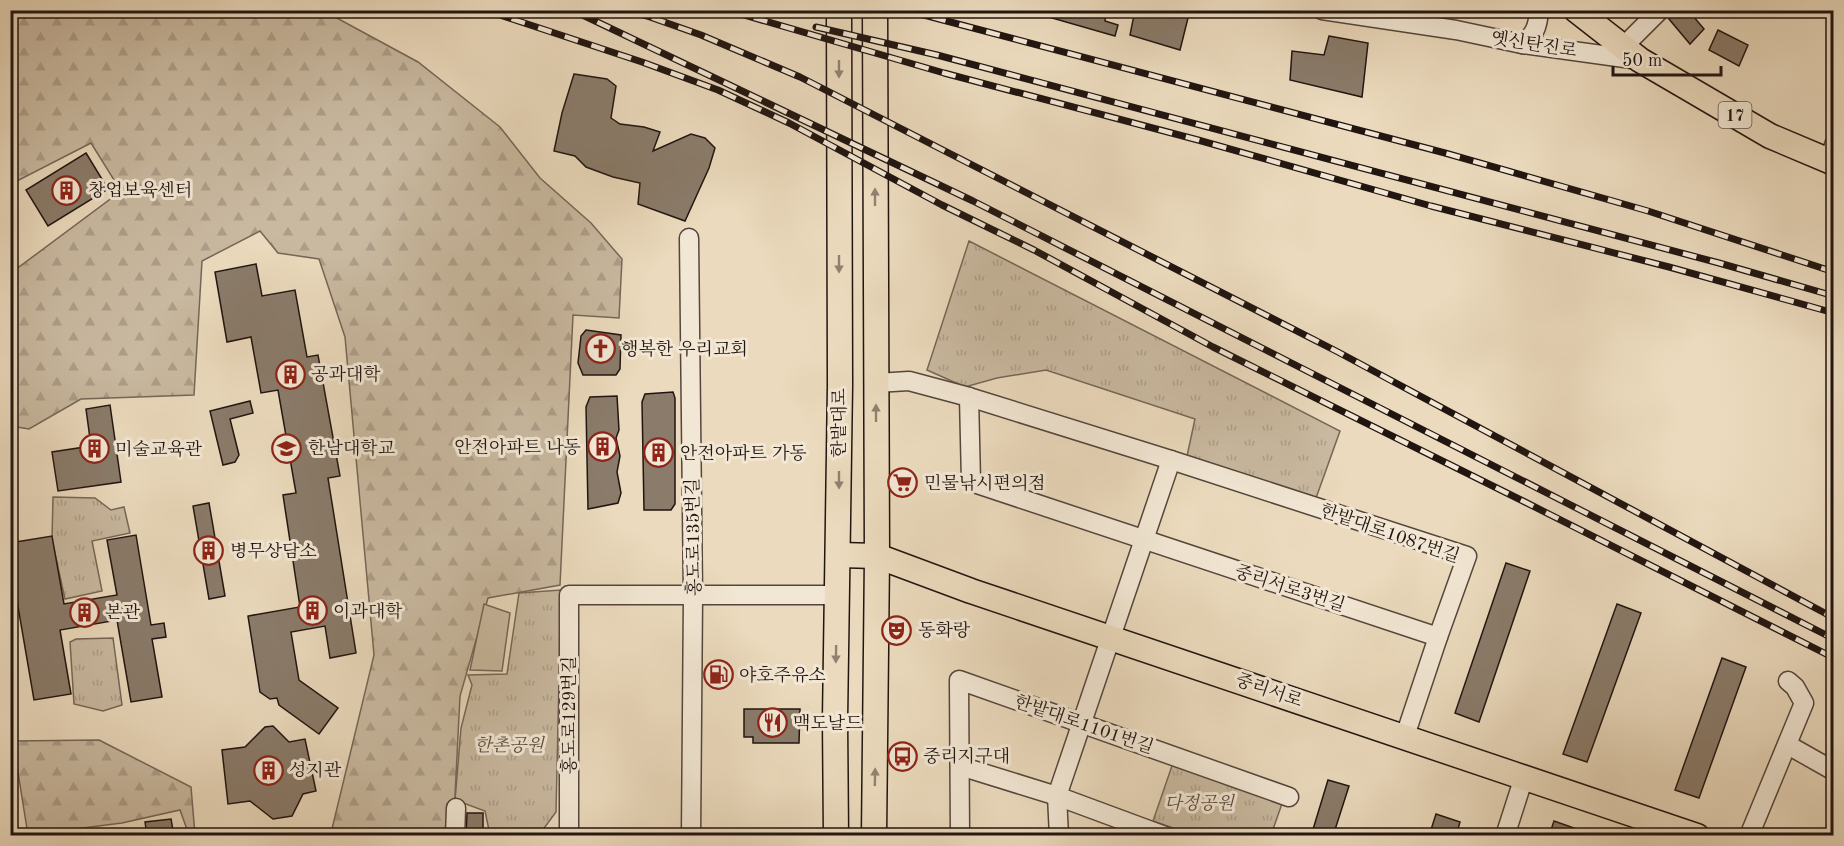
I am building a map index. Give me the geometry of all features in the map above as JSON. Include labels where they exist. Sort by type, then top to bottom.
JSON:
[{"type":"main road","name":"한밭대로","points":[[836,836],[839,555],[839,10]]},
{"type":"main road","name":"한밭대로","points":[[874,836],[877,556],[875,10]]},
{"type":"main road","name":"17","points":[[1576,10],[1632,53],[1770,136],[1832,156]]},
{"type":"main road","name":"중리서로","points":[[839,555],[877,556],[971,591],[1697,836]]},
{"type":"street","name":"옛신탄진로","points":[[1322,10],[1456,30],[1522,44],[1632,53]]},
{"type":"street","points":[[1522,44],[1532,37],[1538,23],[1539,10]]},
{"type":"street","points":[[1632,53],[1660,10]]},
{"type":"street","name":"홍도로135번길","points":[[689,238],[693,596],[691,836]]},
{"type":"street","name":"한밭대로1087번길","points":[[876,383],[909,381],[969,397],[1467,556],[1405,736]]},
{"type":"street","name":"중리서로3번길","points":[[969,397],[971,482],[1437,638]]},
{"type":"street","points":[[1059,836],[1058,796],[1171,460]]},
{"type":"street","name":"홍도로129번길","points":[[569,836],[569,595],[693,596]]},
{"type":"street","points":[[693,596],[837,595]]},
{"type":"street","name":"한밭대로1101번길","points":[[960,766],[959,680],[1289,797]]},
{"type":"street","points":[[1749,836],[1804,703],[1795,687],[1788,681]]},
{"type":"street","points":[[1788,745],[1833,771]]},
{"type":"street","points":[[960,836],[960,766],[1058,796],[1165,836]]},
{"type":"street","points":[[1505,836],[1524,777]]},
{"type":"street","points":[[455,836],[456,808]]},
{"type":"green space","points":[[10,11],[324,11],[418,62],[500,127],[540,178],[591,223],[622,259],[619,318],[573,315],[560,585],[488,598],[460,696],[453,835],[314,835],[331,833],[374,655],[345,337],[319,259],[278,253],[260,231],[202,261],[194,395],[81,399],[29,429],[11,426],[11,273],[121,191],[91,143],[11,182]]},
{"type":"green space","points":[[969,241],[1340,431],[1316,498],[1187,456],[1195,419],[1046,370],[997,378],[965,387],[927,370]]},
{"type":"green space","points":[[53,497],[95,498],[111,510],[124,507],[130,533],[92,541],[102,591],[65,599],[52,540]]},
{"type":"green space","name":"한촌공원","points":[[561,590],[556,812],[539,835],[490,835],[485,811],[455,800],[461,728],[472,685],[468,675],[507,674],[519,593]]},
{"type":"green space","points":[[484,604],[510,613],[502,671],[470,670]]},
{"type":"green space","points":[[113,638],[122,705],[103,711],[74,704],[70,642],[76,639]]},
{"type":"green space","points":[[99,740],[191,787],[195,835],[189,835],[180,810],[122,823],[28,835],[13,741]]},
{"type":"green space","name":"다정공원","points":[[1174,760],[1284,798],[1271,835],[1193,835],[1153,821]]},
{"type":"building","points":[[1038,10],[1106,10],[1105,21],[1118,25],[1115,36],[1038,14]]},
{"type":"building","points":[[1135,10],[1190,10],[1180,50],[1130,35]]},
{"type":"building","points":[[1679,10],[1688,10],[1704,29],[1690,44],[1669,19]]},
{"type":"building","points":[[1718,30],[1748,45],[1739,66],[1709,50]]},
{"type":"building","points":[[1329,36],[1368,43],[1362,97],[1290,80],[1292,51],[1324,55]]},
{"type":"building","points":[[574,74],[607,79],[616,86],[611,118],[620,124],[660,132],[653,151],[691,134],[705,138],[715,148],[709,168],[685,221],[638,204],[640,183],[613,177],[586,167],[575,156],[554,151],[562,113]]},
{"type":"building","name":"창업보육센터","points":[[86,153],[108,189],[48,226],[26,190]]},
{"type":"building","points":[[256,264],[262,296],[295,290],[307,357],[318,355],[340,476],[328,478],[356,653],[330,658],[325,626],[291,632],[299,680],[338,708],[319,734],[279,705],[277,698],[270,699],[260,692],[248,616],[300,607],[283,495],[296,493],[278,390],[261,393],[251,337],[227,342],[215,272]]},
{"type":"building","name":"행복한 우리교회","points":[[586,330],[621,335],[620,369],[616,375],[583,375],[578,363],[581,336]]},
{"type":"building","name":"안전아파트 가동","points":[[673,392],[675,398],[675,504],[671,510],[644,510],[642,402],[645,394]]},
{"type":"building","name":"안전아파트 나동","points":[[617,396],[619,430],[616,438],[620,456],[617,472],[621,493],[618,503],[588,509],[586,407],[590,397]]},
{"type":"building","points":[[250,401],[253,413],[230,419],[239,455],[235,462],[223,465],[210,411]]},
{"type":"building","name":"미술교육관","points":[[110,405],[121,482],[58,491],[52,452],[91,446],[86,409]]},
{"type":"building","name":"병무상담소","points":[[209,503],[225,596],[209,599],[193,506]]},
{"type":"building","name":"본관","points":[[136,535],[151,625],[164,623],[166,637],[152,639],[162,697],[131,702],[117,620],[60,630],[71,694],[34,700],[10,560],[10,543],[52,536],[64,604],[117,595],[107,540]]},
{"type":"building","points":[[1506,563],[1530,571],[1479,722],[1455,713]]},
{"type":"building","points":[[1617,604],[1641,613],[1587,762],[1563,754]]},
{"type":"building","points":[[1722,658],[1746,667],[1699,798],[1675,790]]},
{"type":"building","name":"맥도날드","points":[[744,709],[800,709],[799,743],[753,743],[753,737],[744,737]]},
{"type":"building","name":"성지관","points":[[273,726],[289,742],[305,739],[316,791],[303,794],[292,816],[273,819],[250,801],[228,804],[222,750],[245,747],[265,727]]},
{"type":"building","points":[[1328,780],[1349,786],[1333,836],[1311,836]]},
{"type":"building","points":[[467,813],[483,813],[483,836],[466,836]]},
{"type":"building","points":[[1436,814],[1460,822],[1456,836],[1429,836]]},
{"type":"building","points":[[171,819],[174,836],[147,836],[145,822]]},
{"type":"building","points":[[1554,821],[1591,834],[1591,836],[1549,836]]},
{"type":"railway","points":[[485,10],[642,62],[718,90],[789,123],[942,205],[1034,250],[1213,347],[1834,658]]},
{"type":"railway","points":[[572,10],[973,201],[1834,639]]},
{"type":"railway","points":[[625,10],[701,35],[800,77],[1338,352],[1834,618]]},
{"type":"railway","points":[[727,10],[944,73],[1834,313]]},
{"type":"railway","points":[[905,10],[1445,153],[1648,211],[1834,272]]},
{"type":"railway","points":[[816,27],[937,55],[1719,263],[1834,296]]},
{"type":"place","name":"창업보육센터","points":[[67,190]]},
{"type":"place","name":"행복한 우리교회","points":[[600,349]]},
{"type":"place","name":"공과대학","points":[[290,374]]},
{"type":"place","name":"안전아파트 나동","points":[[602,447]]},
{"type":"place","name":"한남대학교","points":[[287,448]]},
{"type":"place","name":"미술교육관","points":[[94,449]]},
{"type":"place","name":"안전아파트 가동","points":[[659,453]]},
{"type":"place","name":"민물낚시편의점","points":[[903,483]]},
{"type":"place","name":"병무상담소","points":[[209,551]]},
{"type":"place","name":"이과대학","points":[[312,611]]},
{"type":"place","name":"본관","points":[[84,612]]},
{"type":"place","name":"동화랑","points":[[897,630]]},
{"type":"place","name":"야호주유소","points":[[718,675]]},
{"type":"place","name":"맥도날드","points":[[772,723]]},
{"type":"place","name":"중리지구대","points":[[902,756]]},
{"type":"place","name":"성지관","points":[[268,770]]}]
